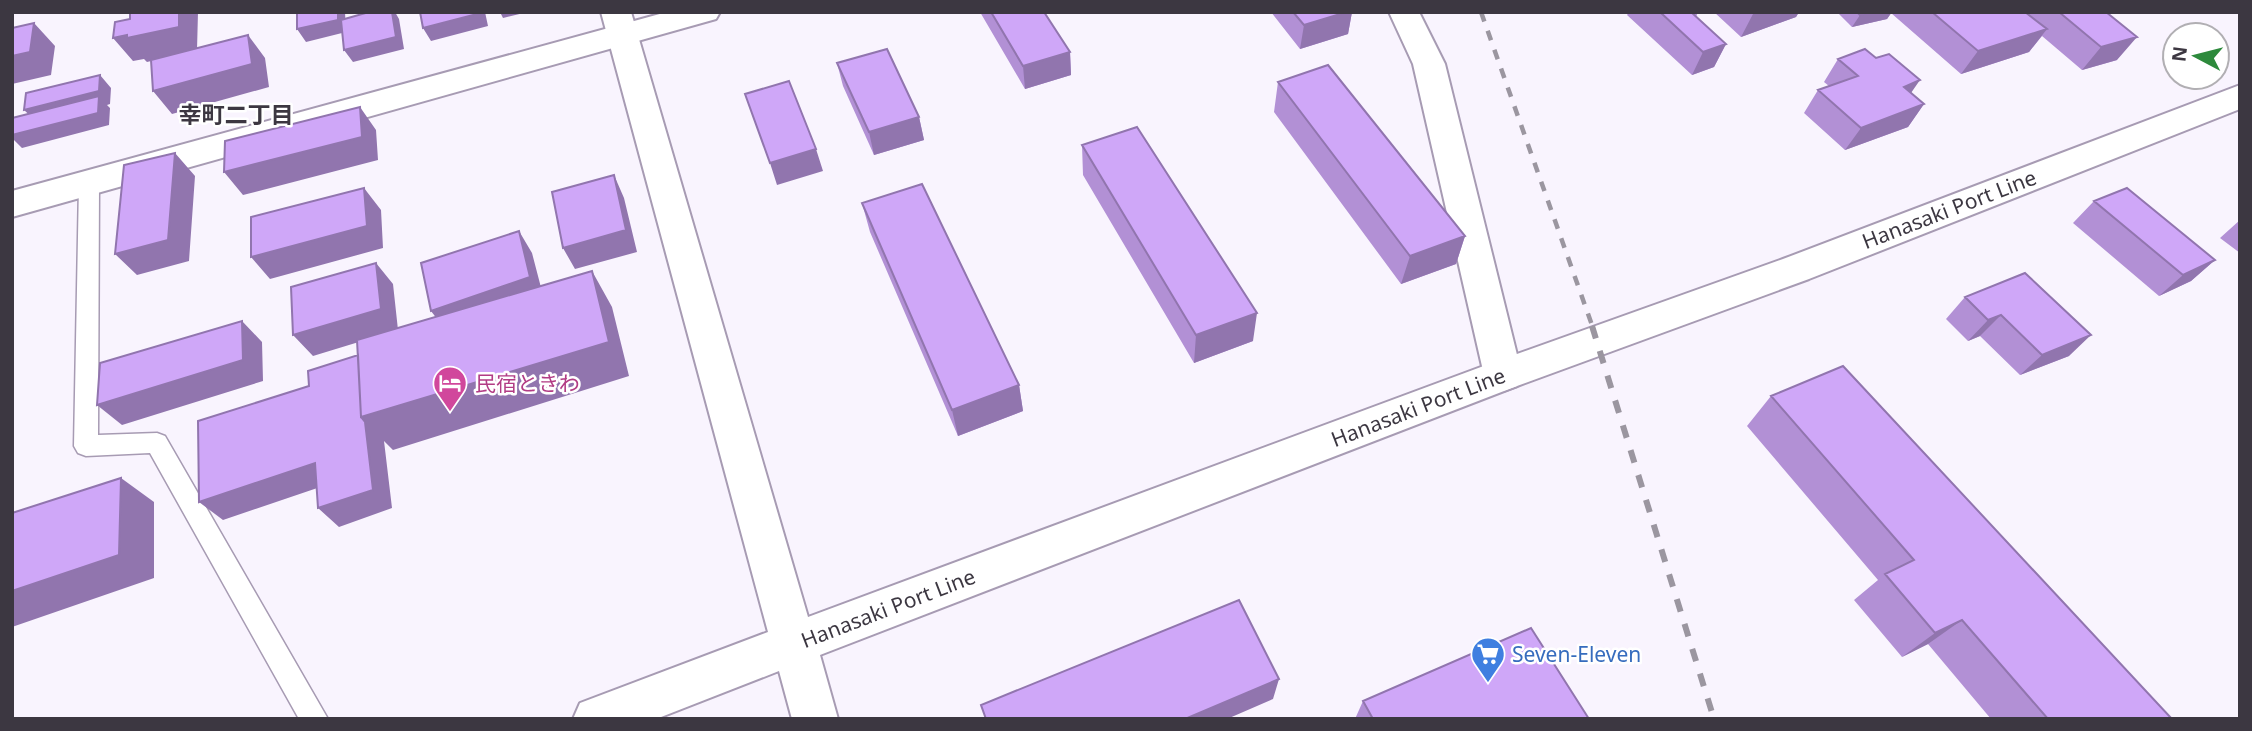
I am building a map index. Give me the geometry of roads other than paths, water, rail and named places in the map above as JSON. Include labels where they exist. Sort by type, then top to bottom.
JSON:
[{"type":"street","points":[[12,204],[89,184],[619,23],[705,12]]},
{"type":"street","points":[[1404,12],[1429,64],[1503,375]]},
{"type":"street","points":[[619,23],[815,719]]},
{"type":"street","name":"Hanasaki Port Line","points":[[596,719],[1503,375],[1796,269],[2240,96]]},
{"type":"lane","points":[[89,184],[86,446],[158,443],[314,719]]},
{"type":"railway","points":[[1481,12],[1593,328]]},
{"type":"railway","points":[[1592,326],[1714,719]]},
{"type":"place","name":"民宿ときわ","points":[[450,413]]},
{"type":"place","name":"Seven-Eleven","points":[[1488,684]]},
{"type":"district","name":"幸町二丁目","points":[[236,114]]}]
